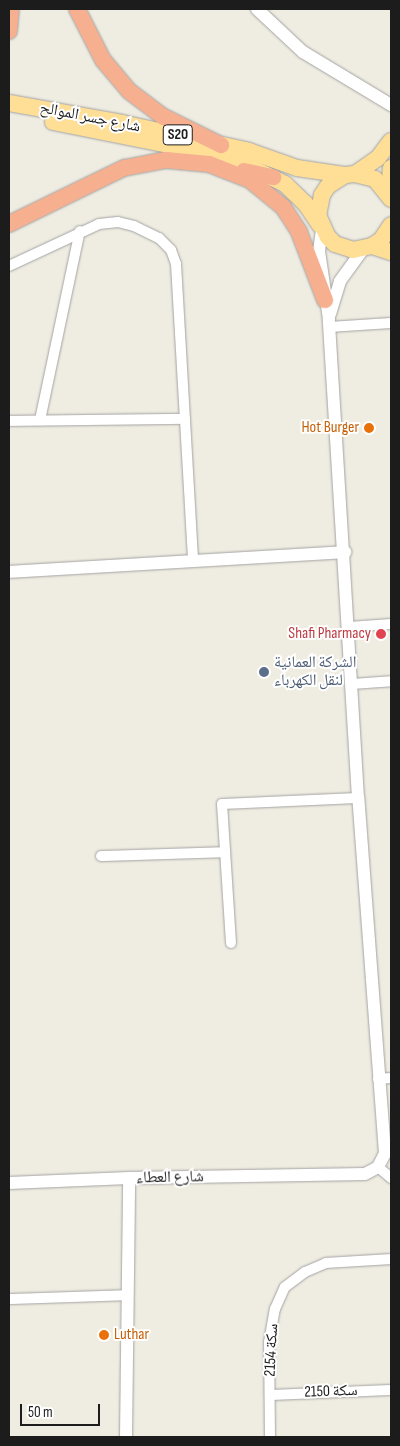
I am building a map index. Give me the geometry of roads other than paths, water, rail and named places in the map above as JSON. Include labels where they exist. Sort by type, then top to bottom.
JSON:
[{"type":"highway","points":[[9,31],[11,9]]},
{"type":"highway","points":[[77,9],[102,60],[129,91],[162,116],[221,145]]},
{"type":"highway","points":[[181,160],[209,164],[237,173],[273,197],[299,232],[324,300]]},
{"type":"highway","points":[[9,224],[124,168],[152,161],[210,160],[273,177]]},
{"type":"main road","name":"شارع جسر الموالح","points":[[9,103],[221,145],[297,168],[350,174]]},
{"type":"main road","name":"شارع جسر الموالح","points":[[9,113],[214,154],[273,177],[295,193],[321,227]]},
{"type":"main road","points":[[321,227],[318,215],[322,195],[328,186],[378,158],[391,142]]},
{"type":"main road","points":[[390,197],[391,168]]},
{"type":"main road","name":"S20","points":[[350,174],[375,179],[390,197]]},
{"type":"main road","points":[[368,248],[381,240],[391,225]]},
{"type":"main road","name":"S20","points":[[321,227],[328,237],[344,248],[368,248],[391,252]]},
{"type":"street","points":[[257,9],[303,52],[391,105]]},
{"type":"street","points":[[9,266],[80,231],[118,222],[159,238],[171,250],[176,264],[193,560]]},
{"type":"street","points":[[321,227],[319,251],[324,300],[329,323],[345,552],[358,798],[385,1154],[378,1167],[391,1178]]},
{"type":"street","points":[[40,420],[80,231]]},
{"type":"street","points":[[329,323],[340,281],[368,248]]},
{"type":"street","points":[[329,323],[391,323]]},
{"type":"street","points":[[9,421],[185,419]]},
{"type":"street","points":[[9,572],[345,552]]},
{"type":"street","points":[[349,627],[391,624]]},
{"type":"street","points":[[352,684],[391,681]]},
{"type":"street","points":[[230,943],[222,804],[358,798]]},
{"type":"street","points":[[101,856],[225,852]]},
{"type":"street","points":[[378,1079],[391,1078]]},
{"type":"street","name":"شارع العطاء","points":[[126,1437],[129,1178],[365,1174],[378,1167]]},
{"type":"street","points":[[9,1183],[129,1178]]},
{"type":"street","name":"سكة 2154","points":[[270,1437],[269,1342],[275,1309],[285,1287],[305,1272],[326,1263],[391,1259]]},
{"type":"street","points":[[9,1299],[127,1295]]},
{"type":"street","name":"سكة 2150","points":[[270,1395],[391,1390]]},
{"type":"place","name":"Hot Burger","points":[[369,428]]},
{"type":"place","name":"Shafi Pharmacy","points":[[381,634]]},
{"type":"place","name":"الشرکة العمانیة لنقل الکهرباء","points":[[264,672]]},
{"type":"place","name":"Luthar","points":[[104,1335]]}]
